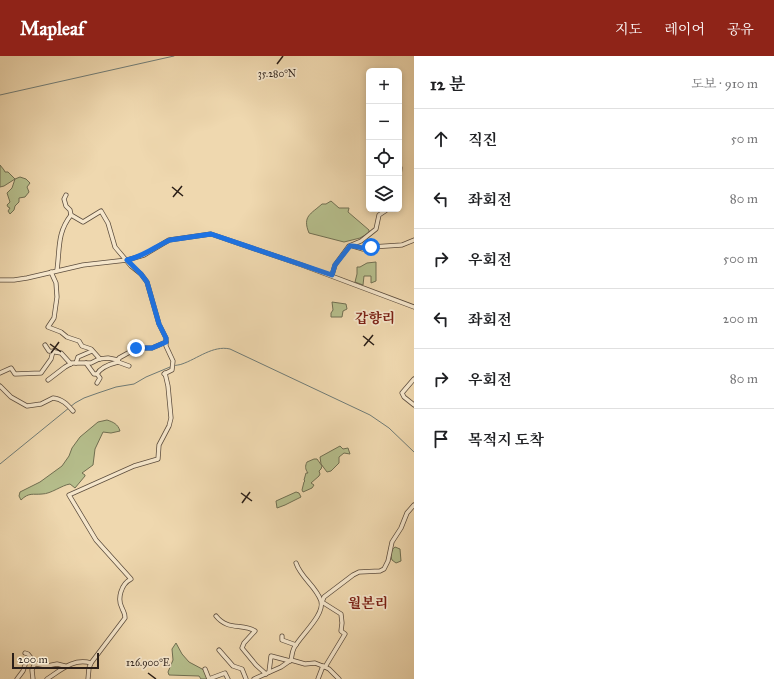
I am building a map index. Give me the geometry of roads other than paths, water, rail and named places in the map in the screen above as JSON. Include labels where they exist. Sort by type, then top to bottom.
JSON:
[{"type":"street","points":[[66,195],[64,204],[70,210],[71,215],[84,222],[101,211],[108,222],[113,244],[147,282],[159,324],[166,338],[166,346],[173,364],[172,368],[164,374],[168,386],[171,418],[169,426],[159,445],[158,459],[134,466],[68,495],[88,529],[99,544],[131,579],[125,583],[121,591],[121,605],[125,614],[124,618],[88,668],[88,679]]},
{"type":"street","points":[[332,275],[335,265],[350,246],[353,246],[365,239],[376,228],[379,215],[384,212]]},
{"type":"street","points":[[57,270],[60,234],[66,220],[71,215]]},
{"type":"street","points":[[0,280],[20,279],[90,264],[127,260],[144,255],[170,240],[211,234],[332,275],[414,307]]},
{"type":"street","points":[[353,246],[363,249],[402,245],[414,240]]},
{"type":"street","points":[[51,272],[56,284],[57,297],[54,318],[48,327],[61,332],[67,337],[79,341],[82,346],[89,348],[100,359]]},
{"type":"street","points":[[97,374],[103,368],[118,361],[119,358],[136,348],[152,348],[166,342]]},
{"type":"street","points":[[45,345],[50,351],[61,353],[71,364]]},
{"type":"street","points":[[0,373],[11,368],[15,374],[39,374],[51,359],[53,351]]},
{"type":"street","points":[[76,363],[78,357],[92,351]]},
{"type":"street","points":[[48,380],[71,364],[76,363],[92,363],[100,359],[111,358],[129,366]]},
{"type":"street","points":[[86,363],[94,374],[97,374],[100,378],[97,383]]},
{"type":"street","points":[[414,379],[402,393],[404,397],[414,405]]},
{"type":"street","points":[[0,386],[9,395],[25,406],[40,404],[53,398],[68,405],[72,411]]},
{"type":"street","points":[[254,679],[281,667],[291,660],[296,645],[320,613],[322,602],[326,595],[359,572],[380,571],[384,569],[388,561],[392,542],[401,528],[407,513],[414,505]]},
{"type":"street","points":[[296,563],[302,576],[316,591],[322,602],[341,614],[341,631],[345,634],[324,666],[318,679]]},
{"type":"street","points":[[216,616],[225,623],[236,627],[249,628],[255,632],[244,643],[242,648],[256,665],[268,673]]},
{"type":"street","points":[[282,636],[282,640],[296,645]]},
{"type":"street","points":[[219,650],[233,666],[242,669],[246,679]]},
{"type":"street","points":[[25,653],[28,654],[36,664],[47,666],[57,664],[65,666]]},
{"type":"street","points":[[268,673],[271,656],[305,664],[315,663],[324,666],[329,669],[338,679]]},
{"type":"street","points":[[47,679],[65,666],[83,661],[91,663]]},
{"type":"street","points":[[17,679],[26,662]]},
{"type":"street","points":[[33,679],[32,672],[35,663]]},
{"type":"street","points":[[205,669],[209,679],[225,673],[228,679]]},
{"type":"street","points":[[23,670],[32,672]]},
{"type":"waterway","points":[[0,95],[174,56]]},
{"type":"waterway","points":[[173,366],[188,362],[205,353],[217,349],[230,349],[370,415],[389,428],[414,452]]},
{"type":"waterway","points":[[0,464],[75,403],[84,398],[116,387],[134,384],[146,377],[170,367]]},
{"type":"district","name":"갑향리","points":[[375,318]]},
{"type":"district","name":"월본리","points":[[368,603]]}]
